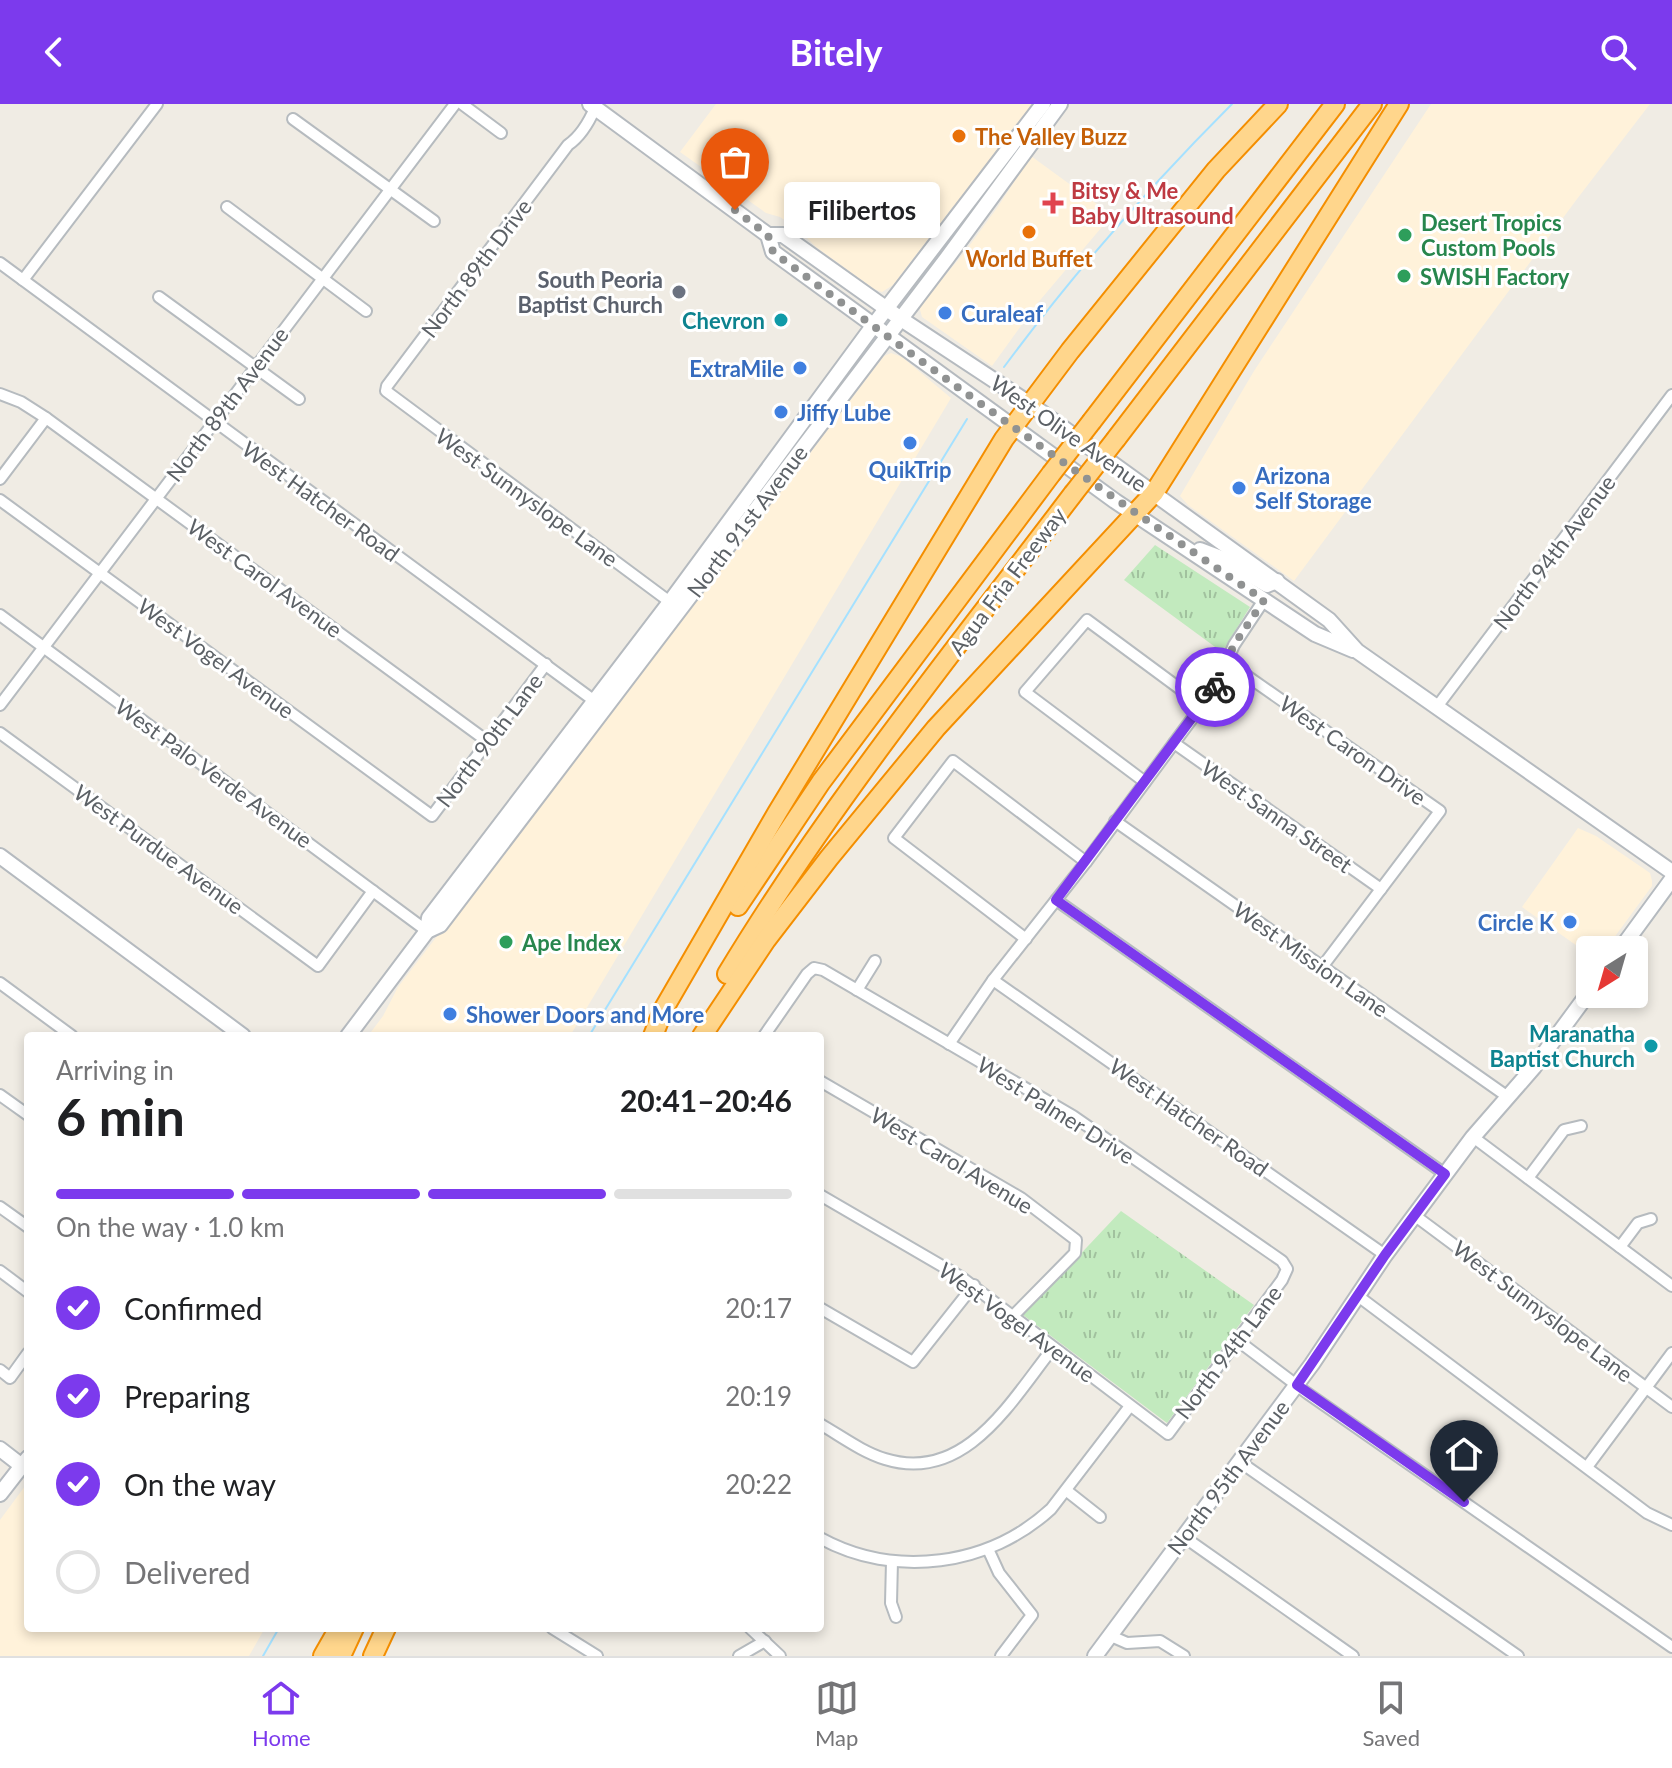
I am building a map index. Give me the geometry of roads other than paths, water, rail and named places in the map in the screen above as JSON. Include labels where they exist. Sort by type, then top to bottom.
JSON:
[{"type":"highway","points":[[656,1032],[663,1010],[777,813],[1012,428],[1216,170],[1278,104]]},
{"type":"highway","name":"Agua Fria Freeway","points":[[658,1032],[821,782],[1051,474],[1335,104]]},
{"type":"highway","name":"Agua Fria Freeway","points":[[694,1032],[796,865],[871,761],[1372,104]]},
{"type":"highway","points":[[705,1032],[766,940],[936,728],[1154,493],[1399,104]]},
{"type":"highway","points":[[323,1656],[337,1632]]},
{"type":"highway","points":[[341,1656],[352,1632]]},
{"type":"highway","points":[[373,1656],[384,1632]]},
{"type":"highway","points":[[387,1656],[397,1632]]},
{"type":"main road","name":"North 91st Avenue","points":[[743,515],[797,429],[1043,104]]},
{"type":"main road","name":"North 91st Avenue","points":[[351,1032],[427,931],[429,918],[515,816],[743,515],[809,439],[1060,104]]},
{"type":"main road","name":"West Olive Avenue","points":[[592,106],[768,235],[783,235],[886,309],[1030,404],[1329,620],[1357,651],[1672,872]]},
{"type":"main road","name":"West Olive Avenue","points":[[768,235],[773,252],[1012,428],[1134,514],[1315,634],[1357,651]]},
{"type":"main road","points":[[797,429],[809,439]]},
{"type":"main road","points":[[1184,546],[1221,558],[1267,585],[1277,581]]},
{"type":"main road","points":[[0,856],[238,1032]]},
{"type":"main road","points":[[1630,936],[1672,879]]},
{"type":"main road","name":"North 95th Avenue","points":[[1095,1656],[1297,1385],[1414,1215],[1473,1137],[1534,1067],[1577,1008]]},
{"type":"main road","points":[[0,1449],[24,1461]]},
{"type":"main road","points":[[0,1494],[24,1463]]},
{"type":"street","points":[[23,280],[157,104]]},
{"type":"street","name":"North 89th Avenue","points":[[0,705],[455,104]]},
{"type":"street","points":[[462,104],[501,133]]},
{"type":"street","name":"North 89th Drive","points":[[386,391],[568,145],[575,141],[589,122],[592,106]]},
{"type":"street","points":[[293,119],[434,221]]},
{"type":"street","points":[[227,207],[366,311]]},
{"type":"street","name":"West Hatcher Road","points":[[0,263],[599,705]]},
{"type":"street","points":[[159,297],[299,399]]},
{"type":"street","name":"West Sunnyslope Lane","points":[[386,391],[675,606]]},
{"type":"street","name":"West Carol Avenue","points":[[0,394],[21,402],[46,418],[487,741]]},
{"type":"street","name":"North 94th Avenue","points":[[1436,708],[1672,395]]},
{"type":"street","points":[[0,479],[46,418]]},
{"type":"street","name":"West Vogel Avenue","points":[[0,500],[432,816]]},
{"type":"street","points":[[949,1044],[993,980],[1086,862],[1202,705],[1220,679],[1234,645],[1264,600]]},
{"type":"street","name":"West Palo Verde Avenue","points":[[0,615],[427,931]]},
{"type":"street","points":[[1145,782],[1025,692],[1087,620],[1202,705]]},
{"type":"street","name":"West Caron Drive","points":[[1227,662],[1440,811],[1381,889]]},
{"type":"street","name":"North 90th Lane","points":[[432,816],[546,664]]},
{"type":"street","name":"West Purdue Avenue","points":[[0,733],[318,966],[373,891]]},
{"type":"street","name":"West Sanna Street","points":[[1174,743],[1381,889]]},
{"type":"street","points":[[1026,939],[894,838],[953,761],[1086,862]]},
{"type":"street","name":"West Mission Lane","points":[[1115,821],[1508,1097]]},
{"type":"street","points":[[1322,967],[1381,889]]},
{"type":"street","points":[[1056,900],[1445,1174]]},
{"type":"street","points":[[857,990],[875,961]]},
{"type":"street","name":"West Palmer Drive","points":[[767,1032],[814,968],[1082,1122],[1282,1261],[1287,1269]]},
{"type":"street","name":"West Hatcher Road","points":[[993,980],[1385,1255]]},
{"type":"street","points":[[0,983],[67,1032]]},
{"type":"street","name":"West Carol Avenue","points":[[824,1083],[1021,1198],[1076,1240],[1075,1253],[1012,1317]]},
{"type":"street","points":[[0,1095],[24,1112]]},
{"type":"street","points":[[1528,1178],[1564,1130],[1581,1126]]},
{"type":"street","points":[[1473,1137],[1672,1286]]},
{"type":"street","name":"West Vogel Avenue","points":[[824,1197],[974,1285],[1168,1434]]},
{"type":"street","points":[[0,1207],[24,1224]]},
{"type":"street","name":"West Sunnyslope Lane","points":[[1414,1215],[1672,1407]]},
{"type":"street","points":[[1620,1247],[1638,1223],[1651,1219]]},
{"type":"street","name":"North 94th Lane","points":[[1168,1434],[1287,1269]]},
{"type":"street","points":[[0,1271],[24,1289]]},
{"type":"street","points":[[824,1310],[913,1362],[974,1285]]},
{"type":"street","points":[[1358,1296],[1647,1513],[1672,1525]]},
{"type":"street","points":[[1237,1340],[1672,1647]]},
{"type":"street","points":[[824,1426],[882,1458],[926,1463],[954,1455],[984,1435],[1053,1348]]},
{"type":"street","points":[[1587,1467],[1672,1353]]},
{"type":"street","points":[[0,1370],[10,1378],[24,1361]]},
{"type":"street","points":[[824,1540],[862,1556],[892,1561],[944,1561],[1002,1543],[1037,1522],[1067,1491],[1130,1406]]},
{"type":"street","points":[[1240,1462],[1518,1656]]},
{"type":"street","points":[[1067,1491],[1100,1517]]},
{"type":"street","points":[[1184,1537],[1353,1656]]},
{"type":"street","points":[[988,1549],[999,1573],[1032,1615],[1001,1656]]},
{"type":"street","points":[[892,1561],[891,1603],[896,1617]]},
{"type":"street","points":[[558,1632],[597,1656]]},
{"type":"street","points":[[755,1632],[780,1656]]},
{"type":"street","points":[[1111,1636],[1127,1643],[1160,1641],[1184,1656]]},
{"type":"street","points":[[739,1656],[765,1641]]},
{"type":"waterway","points":[[1004,367],[1113,231],[1232,104]]},
{"type":"waterway","points":[[591,1032],[967,419]]},
{"type":"waterway","points":[[263,1656],[277,1632]]},
{"type":"place","name":"The Valley Buzz","points":[[959,136]]},
{"type":"place","name":"Bitsy & Me Baby Ultrasound","points":[[1053,203]]},
{"type":"place","name":"Filibertos","points":[[735,210]]},
{"type":"place","name":"World Buffet","points":[[1029,232]]},
{"type":"place","name":"Desert Tropics Custom Pools","points":[[1405,235]]},
{"type":"place","name":"SWISH Factory","points":[[1404,276]]},
{"type":"place","name":"South Peoria Baptist Church","points":[[679,292]]},
{"type":"place","name":"Curaleaf","points":[[945,313]]},
{"type":"place","name":"Chevron","points":[[781,320]]},
{"type":"place","name":"ExtraMile","points":[[800,368]]},
{"type":"place","name":"Jiffy Lube","points":[[781,412]]},
{"type":"place","name":"QuikTrip","points":[[910,443]]},
{"type":"place","name":"Arizona Self Storage","points":[[1239,488]]},
{"type":"place","name":"Circle K","points":[[1570,922]]},
{"type":"place","name":"Ape Index","points":[[506,942]]},
{"type":"place","name":"Shower Doors and More","points":[[450,1014]]},
{"type":"place","name":"Maranatha Baptist Church","points":[[1651,1046]]}]
